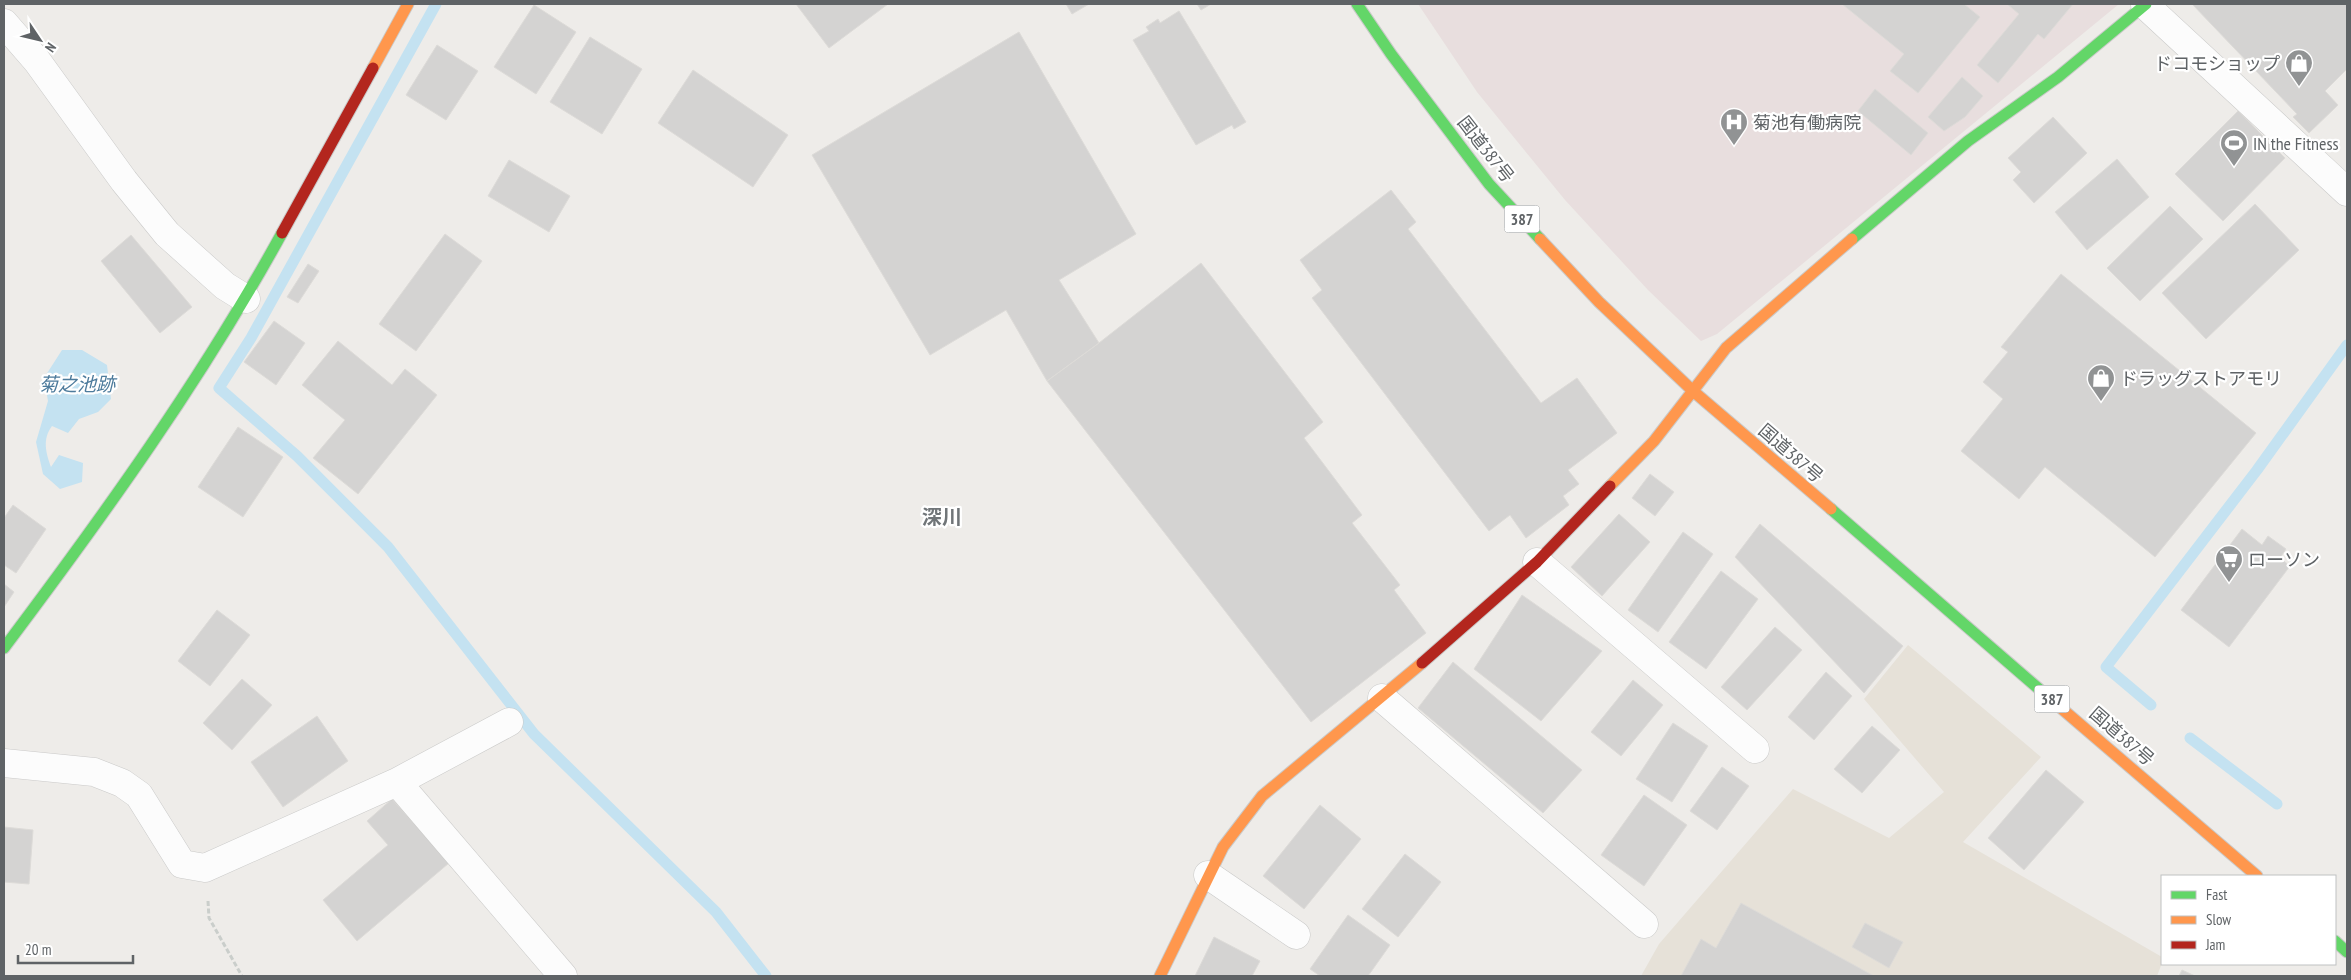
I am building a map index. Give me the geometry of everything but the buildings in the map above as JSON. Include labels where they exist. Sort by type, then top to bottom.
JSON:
[{"type":"main road","points":[[4,648],[159,432],[246,299],[408,4]]},
{"type":"main road","name":"国道387号","points":[[1357,4],[1391,54],[1489,184],[1599,302],[1693,391],[2256,875]]},
{"type":"main road","points":[[1160,976],[1208,875],[1224,847],[1262,796],[1290,770],[1382,698],[1537,562],[1654,441],[1726,348],[1770,308],[1968,141],[2058,77],[2145,4]]},
{"type":"main road","points":[[2336,942],[2347,952]]},
{"type":"street","points":[[2145,4],[2347,192]]},
{"type":"street","points":[[4,23],[37,62],[124,181],[167,234],[226,286],[246,299]]},
{"type":"street","points":[[1537,562],[1755,749]]},
{"type":"street","points":[[1382,698],[1644,924]]},
{"type":"street","points":[[4,762],[94,772],[122,783],[139,795],[182,864],[205,868],[397,782],[509,722]]},
{"type":"street","points":[[397,782],[562,976]]},
{"type":"street","points":[[1208,875],[1296,935]]},
{"type":"path","points":[[205,868],[209,918],[242,976]]},
{"type":"shaded area","name":"菊池有働病院","points":[[1418,4],[2119,4],[1717,334],[1701,341],[1648,290],[1565,200],[1477,92]]},
{"type":"shaded area","points":[[1908,645],[2041,757],[1963,842],[2161,956],[2161,965],[2157,976],[1641,976],[1659,944],[1793,789],[1889,838],[1944,792],[1864,699]]},
{"type":"water","name":"菊之池跡","points":[[62,350],[82,350],[107,365],[111,399],[98,412],[79,419],[68,433],[52,426],[49,431],[46,446],[51,467],[59,455],[83,463],[82,482],[60,489],[43,474],[36,442],[48,401],[44,378]]},
{"type":"waterway","points":[[436,4],[251,338],[219,388],[297,456],[388,547],[534,734],[716,912],[766,976]]},
{"type":"waterway","points":[[2151,705],[2106,667],[2257,470],[2347,345]]},
{"type":"waterway","points":[[2190,738],[2277,804]]},
{"type":"traffic: fast","points":[[1357,4],[1391,54],[1489,184],[1540,239]]},
{"type":"traffic: fast","points":[[1852,239],[1968,141],[2058,77],[2146,4]]},
{"type":"traffic: fast","points":[[4,648],[115,497],[185,393],[219,341],[282,233]]},
{"type":"traffic: fast","points":[[1831,509],[2054,702]]},
{"type":"traffic: fast","points":[[2336,942],[2347,952]]},
{"type":"traffic: slow","points":[[373,68],[408,4]]},
{"type":"traffic: slow","points":[[1540,239],[1599,302],[1693,391],[1831,509]]},
{"type":"traffic: slow","points":[[1610,486],[1654,441],[1726,348],[1852,239]]},
{"type":"traffic: slow","points":[[1160,976],[1223,847],[1262,796],[1422,663]]},
{"type":"traffic: slow","points":[[2054,702],[2256,875]]},
{"type":"traffic: jam","points":[[282,233],[373,68]]},
{"type":"traffic: jam","points":[[1422,663],[1537,562],[1610,486]]},
{"type":"place","name":"ドコモショップ","points":[[2299,87]]},
{"type":"place","name":"菊池有働病院","points":[[1734,146]]},
{"type":"place","name":"IN the Fitness","points":[[2234,167]]},
{"type":"place","name":"ドラッグストアモリ","points":[[2101,402]]},
{"type":"place","name":"ローソン","points":[[2229,583]]},
{"type":"district","name":"深川","points":[[942,517]]}]
